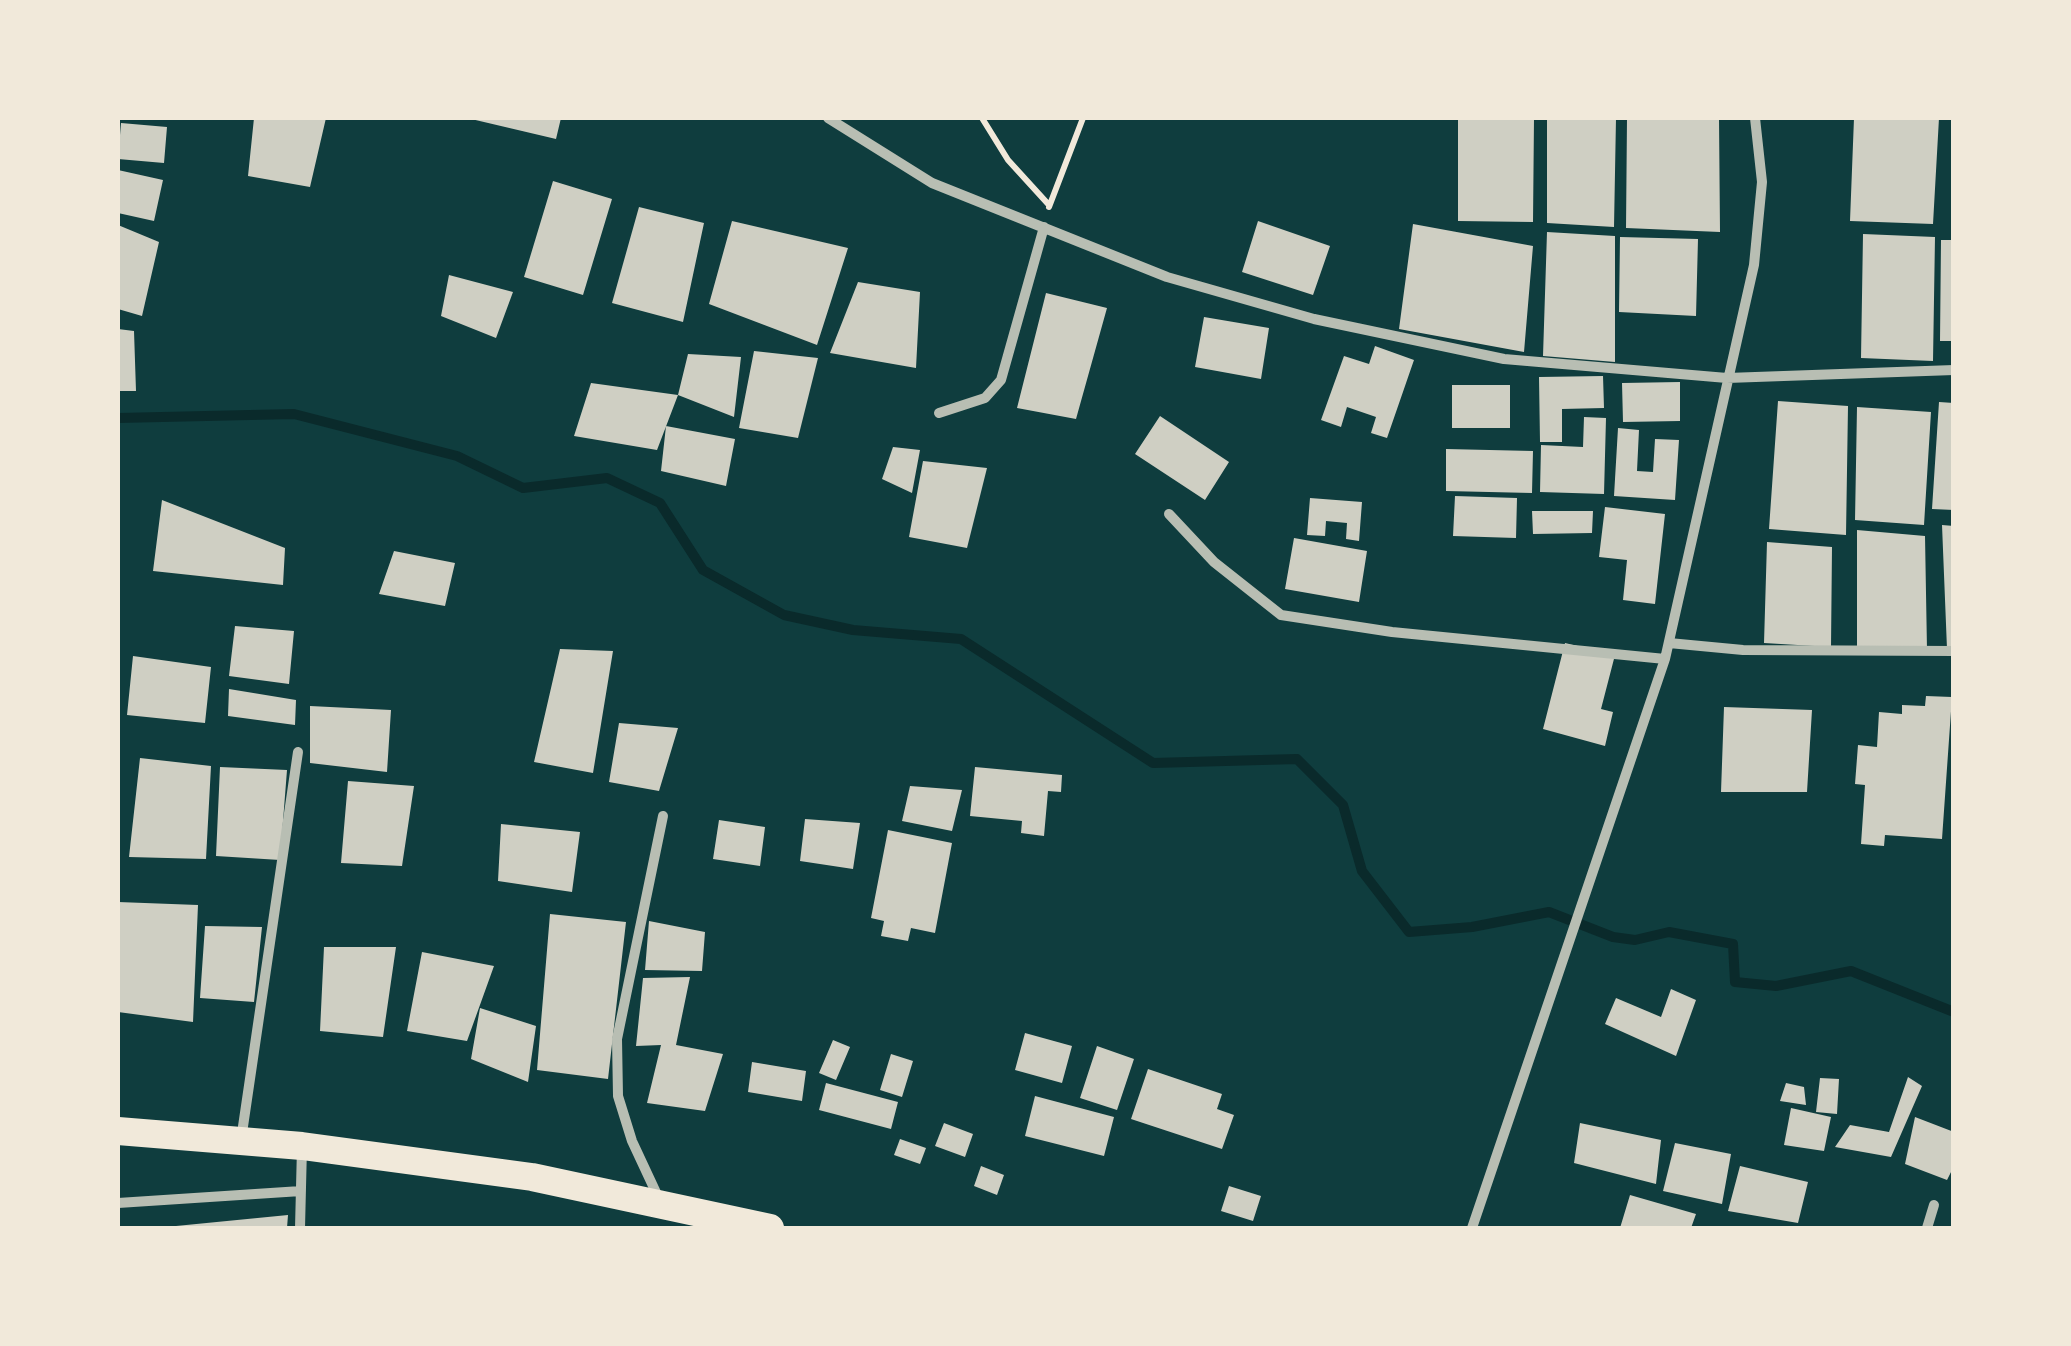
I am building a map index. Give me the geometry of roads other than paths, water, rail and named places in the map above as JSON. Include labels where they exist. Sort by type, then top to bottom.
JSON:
[{"type":"highway","points":[[118,1131],[302,1146],[532,1177],[770,1228]]},
{"type":"street","points":[[828,118],[932,183],[1167,277],[1314,319],[1504,359],[1726,378],[1954,370]]},
{"type":"street","points":[[1472,1228],[1665,659],[1754,265],[1762,182],[1755,118]]},
{"type":"street","points":[[939,413],[985,398],[1002,380],[1044,227]]},
{"type":"street","points":[[1169,514],[1214,562],[1281,615],[1392,632],[1665,659]]},
{"type":"street","points":[[1669,643],[1743,650],[1954,651]]},
{"type":"street","points":[[241,1140],[298,752]]},
{"type":"street","points":[[660,1202],[632,1142],[618,1096],[617,1039],[663,816]]},
{"type":"street","points":[[300,1228],[302,1146]]},
{"type":"street","points":[[118,1203],[300,1191]]},
{"type":"street","points":[[1927,1228],[1934,1205]]},
{"type":"waterway","points":[[118,418],[294,414],[457,456],[523,488],[607,478],[660,503],[703,570],[784,615],[853,630],[961,639],[1153,763],[1297,759],[1343,805],[1362,871],[1409,932],[1472,927],[1549,912],[1613,937],[1635,940],[1669,932],[1733,944],[1735,982],[1776,986],[1851,971],[1954,1012]]}]
